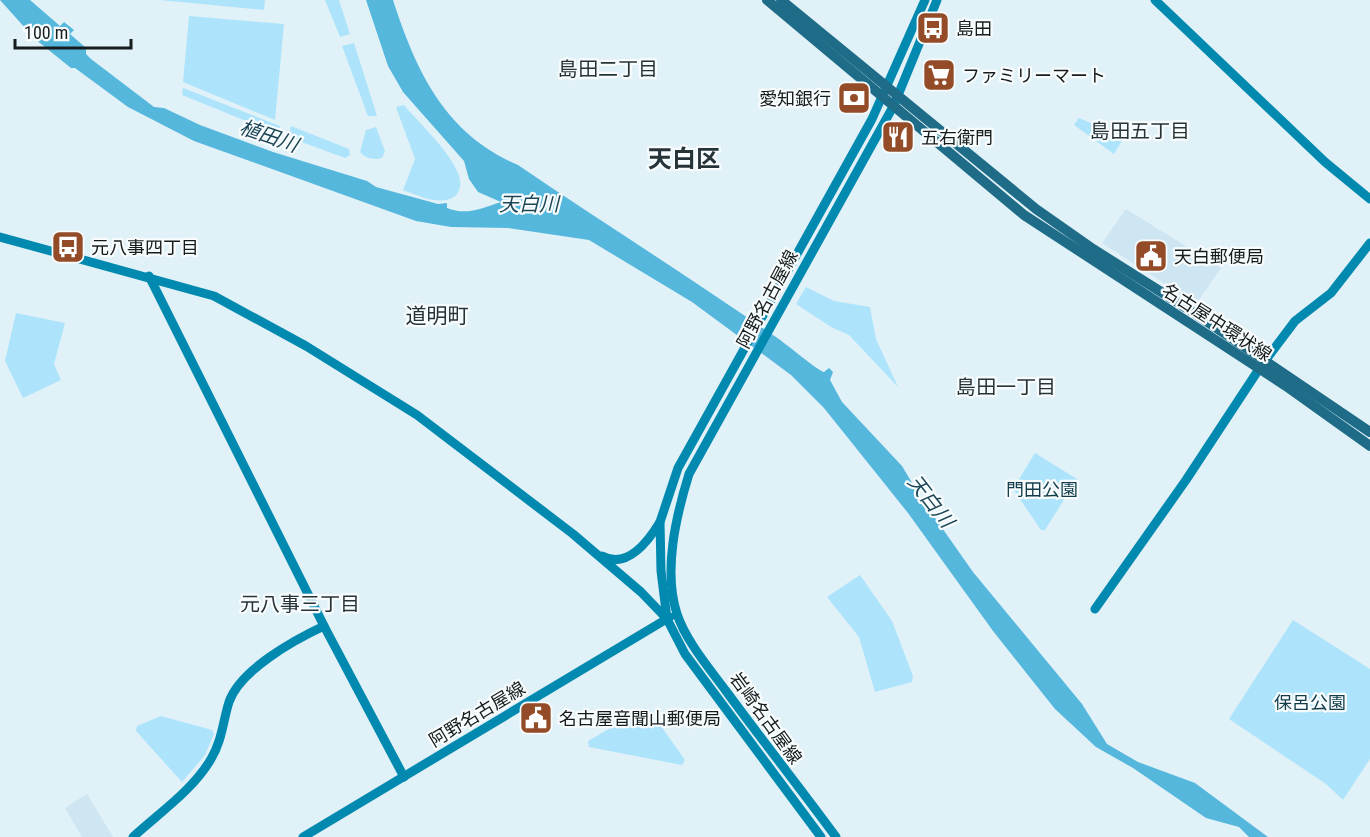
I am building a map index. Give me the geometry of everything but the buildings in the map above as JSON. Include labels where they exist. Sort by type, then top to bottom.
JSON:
[{"type":"main road","name":"名古屋中環状線","points":[[767,0],[1024,215],[1370,432]]},
{"type":"main road","name":"名古屋中環状線","points":[[781,0],[1036,208],[1262,365],[1370,446]]},
{"type":"street","name":"阿野名古屋線","points":[[667,619],[661,571],[660,522],[678,468],[883,96],[925,0]]},
{"type":"street","name":"阿野名古屋線","points":[[303,837],[677,613],[673,583],[674,533],[689,474],[894,105],[938,0]]},
{"type":"street","points":[[1155,0],[1325,162],[1370,200]]},
{"type":"street","points":[[0,237],[149,276],[214,296],[306,346],[417,415],[587,547],[642,592],[667,619]]},
{"type":"street","points":[[1095,609],[1186,480],[1262,365],[1296,321],[1331,293],[1370,243]]},
{"type":"street","points":[[149,276],[324,626],[404,777]]},
{"type":"street","points":[[587,547],[609,560],[631,556],[646,544],[660,522]]},
{"type":"street","points":[[642,592],[677,613]]},
{"type":"street","name":"岩崎名古屋線","points":[[677,613],[712,671],[836,837]]},
{"type":"street","name":"岩崎名古屋線","points":[[667,619],[685,654],[821,837]]},
{"type":"street","points":[[133,837],[201,773],[218,745],[233,693],[244,677],[273,655],[324,626]]},
{"type":"shaded area","points":[[1126,209],[1221,268],[1196,304],[1102,243]]},
{"type":"shaded area","points":[[87,794],[113,837],[82,837],[65,808]]},
{"type":"green space","points":[[160,0],[265,0],[264,10]]},
{"type":"green space","points":[[325,0],[339,0],[350,34],[340,37]]},
{"type":"green space","points":[[189,16],[284,24],[275,120],[183,82]]},
{"type":"green space","points":[[354,43],[377,116],[368,116],[342,46]]},
{"type":"green space","points":[[183,88],[280,126],[278,134],[182,95]]},
{"type":"green space","points":[[404,105],[443,148],[459,174],[460,186],[456,195],[451,199],[430,199],[403,190],[415,159],[396,107]]},
{"type":"green space","points":[[1079,118],[1124,137],[1114,154],[1074,125]]},
{"type":"green space","points":[[291,126],[349,149],[350,155],[345,158],[288,137]]},
{"type":"green space","points":[[376,127],[385,151],[382,158],[367,158],[360,152],[366,130]]},
{"type":"green space","points":[[806,287],[834,301],[870,307],[876,339],[898,387],[849,335],[831,327],[796,304]]},
{"type":"green space","points":[[16,313],[65,323],[54,364],[61,380],[23,398],[5,361]]},
{"type":"green space","name":"門田公園","points":[[1035,453],[1077,479],[1045,530],[1041,530],[1013,489]]},
{"type":"green space","points":[[860,575],[892,621],[913,676],[912,682],[875,692],[859,637],[827,597]]},
{"type":"green space","name":"保呂公園","points":[[1293,620],[1370,669],[1370,759],[1343,800],[1326,784],[1229,719]]},
{"type":"green space","points":[[645,708],[649,709],[685,760],[682,765],[589,747],[588,741]]},
{"type":"green space","points":[[161,716],[212,730],[214,734],[205,755],[182,782],[136,731],[137,726]]},
{"type":"water","name":"天白川","points":[[0,0],[30,0],[60,26],[64,22],[74,30],[70,34],[86,48],[86,54],[91,59],[154,107],[164,108],[200,125],[273,152],[367,181],[376,187],[438,204],[447,203],[447,208],[454,210],[474,210],[501,202],[478,192],[469,179],[464,161],[403,92],[388,66],[366,0],[393,0],[423,75],[452,118],[493,152],[518,165],[710,292],[778,338],[820,370],[824,372],[829,368],[833,372],[830,380],[842,402],[902,466],[921,498],[973,572],[1082,704],[1107,744],[1138,762],[1195,783],[1268,837],[1249,837],[1239,827],[1206,818],[1133,768],[1096,747],[1055,709],[993,631],[908,513],[824,408],[791,375],[692,302],[589,240],[508,228],[451,227],[416,221],[194,141],[128,107],[75,68],[71,68],[35,39]]},
{"type":"place","name":"島田","points":[[933,28]]},
{"type":"place","name":"ファミリーマート","points":[[939,75]]},
{"type":"place","name":"愛知銀行","points":[[854,98]]},
{"type":"place","name":"五右衛門","points":[[898,137]]},
{"type":"place","name":"元八事四丁目","points":[[68,247]]},
{"type":"place","name":"天白郵便局","points":[[1151,256]]},
{"type":"place","name":"名古屋音聞山郵便局","points":[[536,718]]},
{"type":"district","name":"島田二丁目","points":[[608,69]]},
{"type":"district","name":"島田五丁目","points":[[1140,131]]},
{"type":"district","name":"天白区","points":[[684,159]]},
{"type":"district","name":"道明町","points":[[437,316]]},
{"type":"district","name":"島田一丁目","points":[[1006,387]]},
{"type":"district","name":"元八事三丁目","points":[[300,604]]},
{"type":"water label","name":"植田川","points":[[269,136]]}]
